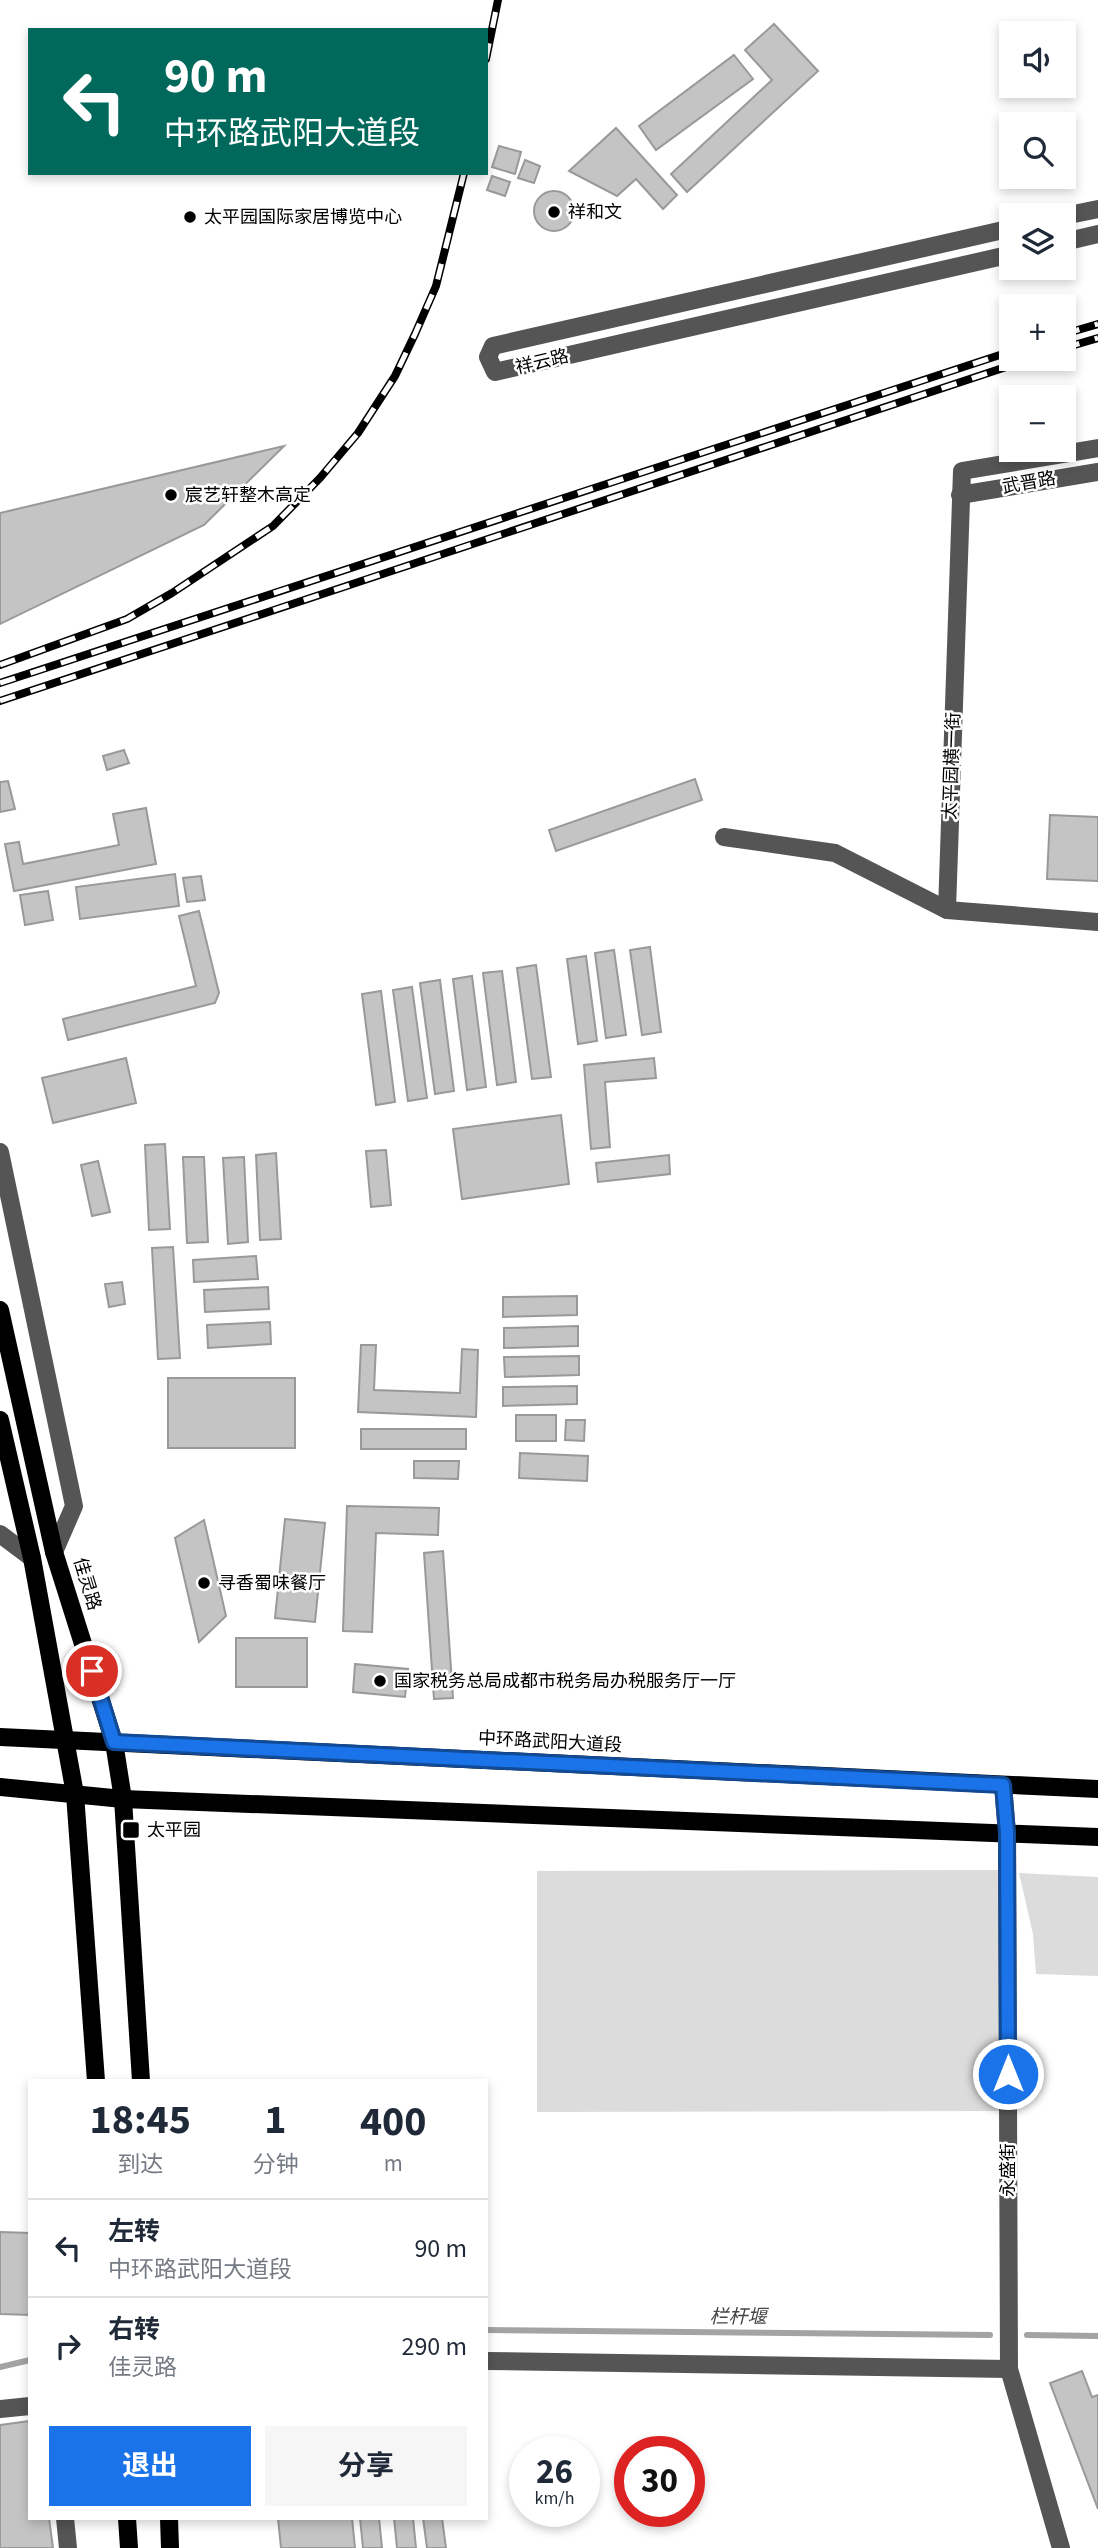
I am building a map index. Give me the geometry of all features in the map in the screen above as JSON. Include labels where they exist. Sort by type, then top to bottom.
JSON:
[{"type":"main road","name":"佳灵路","points":[[0,1310],[54,1552],[114,1742],[123,1799],[141,2079]]},
{"type":"main road","points":[[0,1420],[32,1558],[75,1794],[96,2079]]},
{"type":"main road","name":"中环路武阳大道段","points":[[0,1737],[1098,1789]]},
{"type":"main road","points":[[0,1787],[123,1799],[1098,1837]]},
{"type":"main road","points":[[127,2520],[129,2548]]},
{"type":"main road","points":[[169,2520],[170,2548]]},
{"type":"street","points":[[1076,214],[1098,209]]},
{"type":"street","name":"祥云路","points":[[999,231],[493,346],[488,357],[495,372],[999,257]]},
{"type":"street","points":[[1076,239],[1098,234]]},
{"type":"street","name":"武晋路","points":[[962,471],[1098,448]]},
{"type":"street","name":"太平园横一街","points":[[947,910],[962,471]]},
{"type":"street","name":"武晋路","points":[[960,495],[1098,472]]},
{"type":"street","points":[[724,837],[835,853],[947,910],[1098,922]]},
{"type":"street","points":[[0,1152],[75,1506],[54,1552]]},
{"type":"street","points":[[0,1534],[32,1558]]},
{"type":"street","name":"永盛街","points":[[1003,1785],[1007,1833],[1009,2369],[1061,2548]]},
{"type":"street","points":[[488,2361],[1009,2369]]},
{"type":"street","points":[[0,2409],[28,2406]]},
{"type":"street","points":[[65,2520],[68,2548]]},
{"type":"shaded area","points":[[1003,1870],[1002,2111],[537,2112],[537,1871]]},
{"type":"shaded area","points":[[1019,1873],[1098,1877],[1098,1976],[1036,1974],[1033,1934]]},
{"type":"building","points":[[774,24],[818,71],[687,192],[671,174],[772,80],[745,50]]},
{"type":"building","points":[[734,55],[753,79],[656,150],[639,126]]},
{"type":"building","points":[[616,128],[677,195],[663,209],[636,179],[617,196],[569,171]]},
{"type":"building","points":[[499,146],[521,152],[515,174],[492,167]]},
{"type":"building","points":[[525,160],[540,166],[534,183],[518,178]]},
{"type":"building","points":[[492,176],[510,182],[505,196],[487,190]]},
{"type":"building","name":"祥和文","points":[[554,191],[568,197],[574,211],[568,225],[554,231],[540,225],[534,211],[540,197]]},
{"type":"building","points":[[284,446],[204,525],[0,624],[0,513]]},
{"type":"building","points":[[124,750],[129,763],[107,770],[103,756]]},
{"type":"building","points":[[695,779],[702,800],[556,851],[549,830]]},
{"type":"building","points":[[8,781],[15,809],[0,812],[0,782]]},
{"type":"building","points":[[146,808],[156,864],[14,891],[5,844],[19,842],[23,864],[119,845],[113,814]]},
{"type":"building","points":[[1050,815],[1098,817],[1098,881],[1047,879]]},
{"type":"building","points":[[175,874],[179,906],[80,919],[76,887]]},
{"type":"building","points":[[201,876],[205,900],[187,902],[183,878]]},
{"type":"building","points":[[48,891],[53,920],[25,925],[20,895]]},
{"type":"building","points":[[199,911],[219,993],[215,1003],[68,1040],[63,1019],[196,986],[179,916]]},
{"type":"building","points":[[650,947],[661,1032],[642,1035],[630,950]]},
{"type":"building","points":[[614,950],[626,1035],[606,1038],[595,953]]},
{"type":"building","points":[[586,956],[597,1041],[578,1044],[567,959]]},
{"type":"building","points":[[536,965],[551,1077],[532,1079],[517,968]]},
{"type":"building","points":[[502,971],[516,1082],[497,1085],[483,973]]},
{"type":"building","points":[[472,976],[486,1087],[467,1090],[453,979]]},
{"type":"building","points":[[440,980],[454,1091],[435,1094],[420,983]]},
{"type":"building","points":[[412,987],[427,1098],[408,1101],[393,990]]},
{"type":"building","points":[[381,991],[395,1102],[376,1105],[362,994]]},
{"type":"building","points":[[126,1058],[136,1103],[53,1123],[42,1078]]},
{"type":"building","points":[[654,1058],[656,1078],[605,1082],[610,1147],[591,1149],[584,1065]]},
{"type":"building","points":[[561,1115],[569,1184],[462,1199],[453,1129]]},
{"type":"building","points":[[165,1144],[170,1229],[149,1230],[145,1145]]},
{"type":"building","points":[[386,1150],[391,1205],[371,1207],[366,1151]]},
{"type":"building","points":[[276,1153],[281,1239],[260,1240],[256,1155]]},
{"type":"building","points":[[669,1155],[670,1174],[598,1182],[596,1163]]},
{"type":"building","points":[[183,1157],[204,1157],[208,1242],[187,1243]]},
{"type":"building","points":[[244,1157],[248,1242],[228,1244],[223,1158]]},
{"type":"building","points":[[98,1161],[110,1212],[92,1216],[81,1165]]},
{"type":"building","points":[[173,1247],[180,1358],[158,1359],[152,1248]]},
{"type":"building","points":[[256,1256],[258,1279],[194,1282],[193,1260]]},
{"type":"building","points":[[122,1282],[125,1304],[109,1307],[105,1284]]},
{"type":"building","points":[[268,1287],[269,1309],[205,1312],[204,1290]]},
{"type":"building","points":[[577,1296],[577,1315],[503,1317],[503,1297]]},
{"type":"building","points":[[270,1322],[271,1344],[208,1348],[207,1325]]},
{"type":"building","points":[[578,1326],[578,1346],[504,1348],[504,1328]]},
{"type":"building","points":[[361,1345],[376,1345],[374,1390],[460,1393],[462,1349],[478,1350],[476,1417],[358,1412]]},
{"type":"building","points":[[579,1356],[579,1375],[505,1377],[504,1357]]},
{"type":"building","points":[[168,1378],[295,1378],[295,1448],[168,1448]]},
{"type":"building","points":[[577,1386],[577,1404],[503,1406],[503,1387]]},
{"type":"building","points":[[516,1415],[556,1415],[556,1441],[516,1441]]},
{"type":"building","points":[[566,1420],[585,1420],[584,1441],[565,1440]]},
{"type":"building","points":[[361,1429],[466,1429],[466,1449],[361,1449]]},
{"type":"building","points":[[520,1453],[588,1456],[587,1481],[519,1478]]},
{"type":"building","points":[[414,1461],[459,1461],[458,1479],[414,1478]]},
{"type":"building","points":[[347,1506],[439,1508],[438,1535],[376,1533],[372,1632],[343,1631]]},
{"type":"building","points":[[285,1519],[325,1523],[315,1622],[275,1618]]},
{"type":"building","points":[[204,1520],[226,1616],[199,1642],[175,1538]]},
{"type":"building","points":[[443,1551],[453,1698],[434,1699],[424,1553]]},
{"type":"building","points":[[236,1638],[307,1638],[307,1687],[236,1687]]},
{"type":"building","name":"国家税务总局成都市税务局办税服务厅一厅","points":[[355,1664],[408,1669],[405,1697],[353,1692]]},
{"type":"building","points":[[0,2232],[28,2233],[28,2315],[0,2314]]},
{"type":"building","points":[[1082,2371],[1092,2397],[1098,2395],[1098,2509],[1050,2383]]},
{"type":"building","points":[[28,2421],[28,2520],[49,2520],[53,2548],[0,2548],[0,2425]]},
{"type":"building","points":[[278,2520],[352,2520],[355,2548],[281,2548]]},
{"type":"building","points":[[360,2520],[379,2520],[382,2548],[363,2548]]},
{"type":"building","points":[[394,2520],[413,2520],[416,2548],[397,2548]]},
{"type":"building","points":[[423,2520],[442,2520],[446,2548],[427,2548]]},
{"type":"waterway","name":"栏杆堰","points":[[488,2330],[990,2335]]},
{"type":"waterway","name":"栏杆堰","points":[[1027,2335],[1098,2336]]},
{"type":"waterway","name":"栏杆堰","points":[[0,2367],[28,2360]]},
{"type":"railway","points":[[488,49],[498,0]]},
{"type":"railway","points":[[0,665],[127,619],[172,593],[273,526],[320,478],[358,433],[395,376],[415,334],[436,286],[464,175]]},
{"type":"railway","points":[[1076,330],[1098,324]]},
{"type":"railway","points":[[1076,344],[1098,338]]},
{"type":"railway","points":[[0,683],[999,355]]},
{"type":"railway","points":[[0,701],[999,369]]},
{"type":"place","name":"祥和文","points":[[554,212]]},
{"type":"place","name":"太平园国际家居博览中心","points":[[190,217]]},
{"type":"place","name":"宸艺轩整木高定","points":[[171,495]]},
{"type":"place","name":"寻香蜀味餐厅","points":[[204,1583]]},
{"type":"place","name":"国家税务总局成都市税务局办税服务厅一厅","points":[[380,1681]]},
{"type":"place","name":"太平园","points":[[131,1830]]},
{"type":"route","points":[[92,1671],[114,1742],[1003,1785],[1007,1833],[1008,2074]]}]
